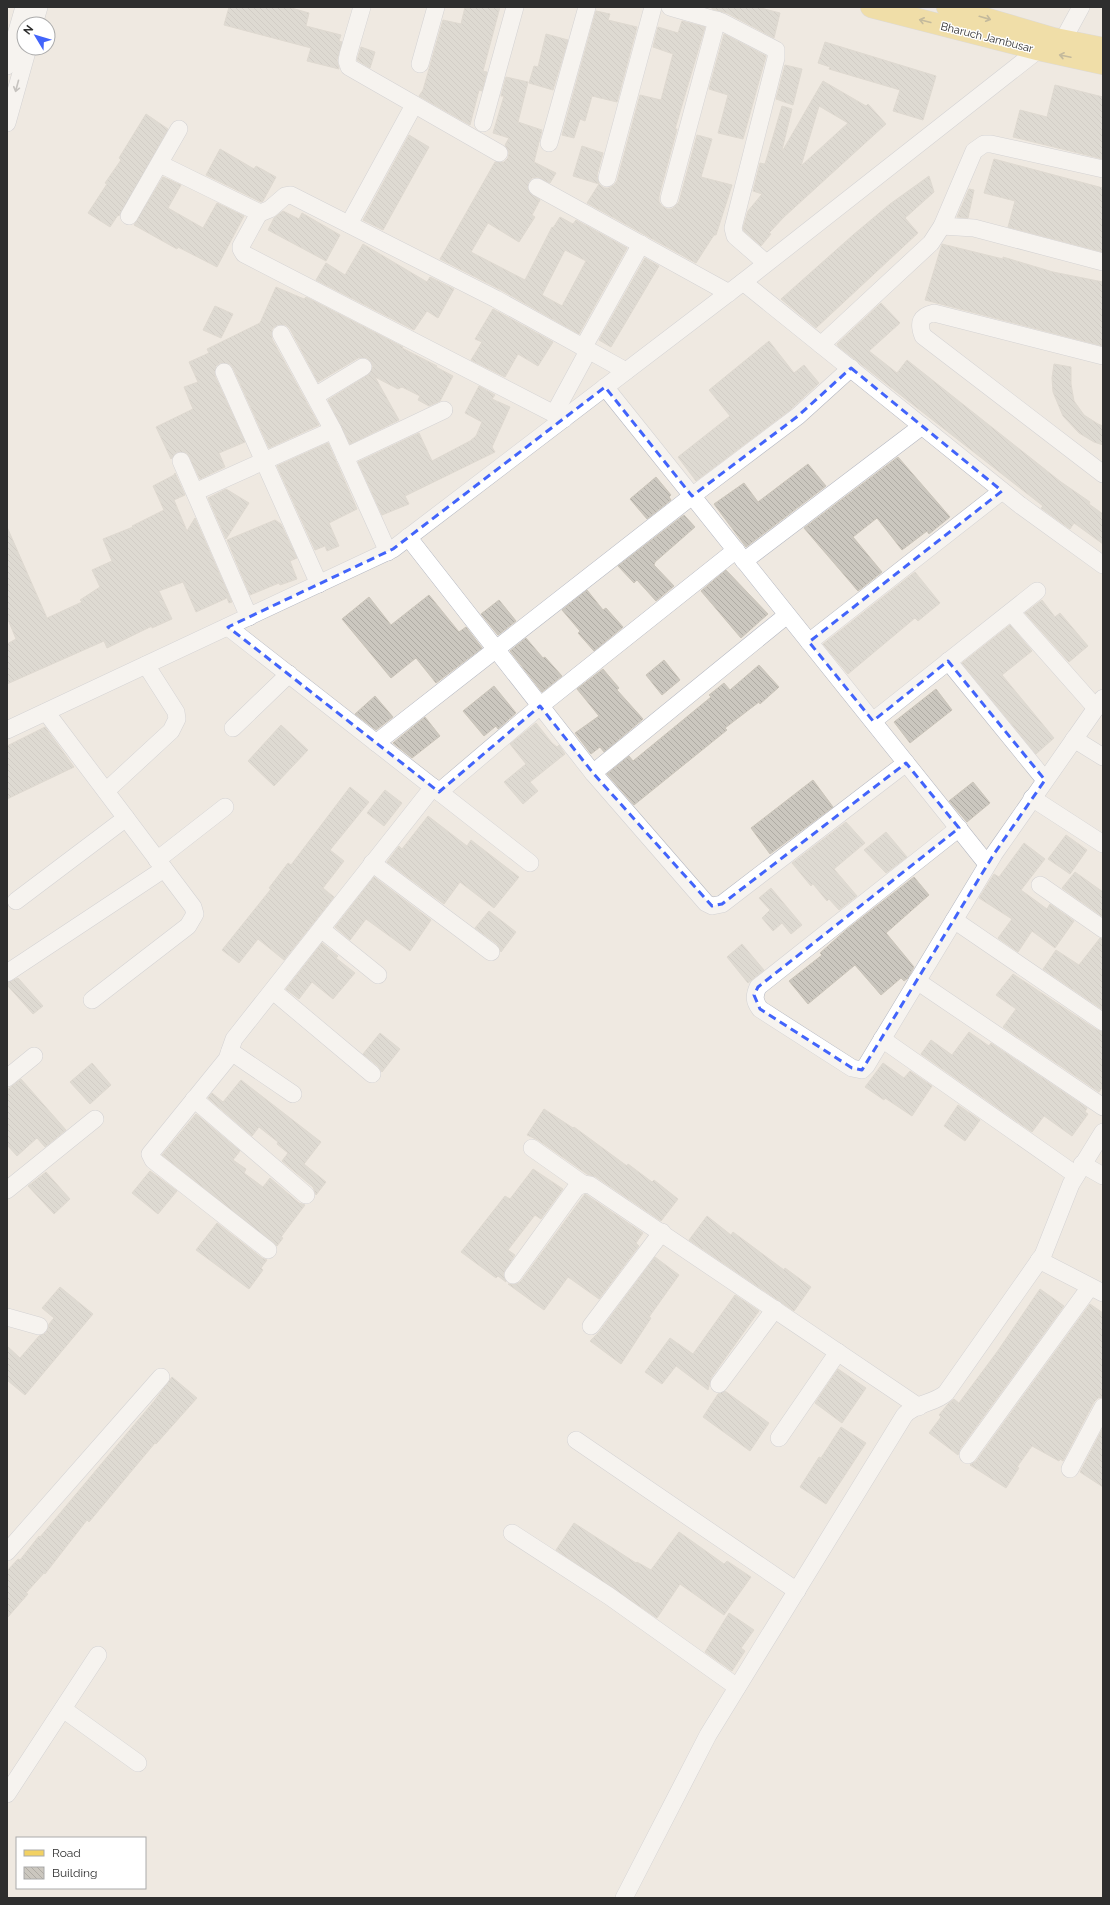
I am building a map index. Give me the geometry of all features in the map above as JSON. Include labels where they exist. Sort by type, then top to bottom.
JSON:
[{"type":"main road","name":"Bharuch Jambusar","points":[[871,7],[1052,43],[1103,48]]},
{"type":"main road","name":"Bharuch Jambusar","points":[[947,7],[1052,43],[1103,64]]},
{"type":"street","points":[[7,66],[24,7]]},
{"type":"street","points":[[362,7],[346,61],[349,67],[499,153]]},
{"type":"street","points":[[420,64],[436,7]]},
{"type":"street","points":[[483,123],[515,7]]},
{"type":"street","points":[[549,143],[587,7]]},
{"type":"street","points":[[607,178],[653,7]]},
{"type":"street","points":[[670,7],[717,20],[773,47],[776,53],[733,228],[735,236],[766,264]]},
{"type":"street","points":[[7,730],[388,552],[559,416],[605,387],[1052,43],[1081,7]]},
{"type":"street","points":[[669,199],[717,20]]},
{"type":"street","points":[[7,124],[26,56]]},
{"type":"street","points":[[349,224],[414,105]]},
{"type":"street","points":[[129,216],[179,129]]},
{"type":"street","points":[[821,345],[931,243],[942,226],[974,151],[984,144],[991,144],[1103,169]]},
{"type":"street","points":[[160,164],[255,209],[258,214]]},
{"type":"street","points":[[537,187],[729,293]]},
{"type":"street","points":[[559,416],[244,254],[241,246],[258,214],[270,209],[281,198],[288,195],[349,224],[496,299],[626,371]]},
{"type":"street","points":[[942,226],[974,228],[1103,262]]},
{"type":"street","points":[[559,416],[586,349],[641,244]]},
{"type":"street","points":[[743,282],[1002,491],[1103,565]]},
{"type":"street","points":[[1103,356],[934,313],[926,315],[920,320],[919,327],[923,336],[1103,474]]},
{"type":"street","points":[[281,334],[333,430],[388,552]]},
{"type":"street","points":[[315,396],[364,367]]},
{"type":"street","points":[[376,743],[692,496],[798,416],[851,368]]},
{"type":"street","points":[[224,372],[319,584]]},
{"type":"street","points":[[605,387],[988,864]]},
{"type":"street","points":[[345,457],[444,410]]},
{"type":"street","points":[[268,1250],[151,1157],[151,1151],[227,1058],[234,1039],[372,863],[436,789],[540,706],[740,555],[922,426]]},
{"type":"street","points":[[195,492],[333,430]]},
{"type":"street","points":[[181,461],[249,617]]},
{"type":"street","points":[[809,642],[1002,491]]},
{"type":"street","points":[[408,537],[593,773],[706,903],[712,906],[717,906],[906,763]]},
{"type":"street","points":[[873,721],[1036,590]]},
{"type":"street","points":[[959,828],[758,987],[754,995],[755,1003],[760,1009],[857,1070],[862,1070],[866,1066],[988,864],[1032,798],[1100,703],[1010,612]]},
{"type":"street","points":[[593,773],[787,615]]},
{"type":"street","points":[[228,627],[530,863]]},
{"type":"street","points":[[948,662],[1045,780]]},
{"type":"street","points":[[106,791],[171,731],[177,719],[176,712],[146,665]]},
{"type":"street","points":[[233,728],[289,674]]},
{"type":"street","points":[[46,712],[193,907],[195,914],[193,920],[92,1000]]},
{"type":"street","points":[[1074,739],[1103,757]]},
{"type":"street","points":[[1032,798],[1103,844]]},
{"type":"street","points":[[7,973],[161,864],[225,807]]},
{"type":"street","points":[[16,901],[126,818]]},
{"type":"street","points":[[372,863],[491,952]]},
{"type":"street","points":[[1040,884],[1103,929]]},
{"type":"street","points":[[954,920],[1103,1022]]},
{"type":"street","points":[[321,929],[378,975]]},
{"type":"street","points":[[917,981],[1103,1107]]},
{"type":"street","points":[[272,991],[372,1074]]},
{"type":"street","points":[[882,1039],[1079,1170],[1103,1176]]},
{"type":"street","points":[[230,1051],[293,1094]]},
{"type":"street","points":[[7,1078],[34,1056]]},
{"type":"street","points":[[194,1099],[306,1195]]},
{"type":"street","points":[[7,1190],[95,1119]]},
{"type":"street","points":[[624,1898],[708,1735],[904,1416],[910,1410],[934,1401],[946,1393],[1047,1247],[1079,1170],[1103,1132]]},
{"type":"street","points":[[532,1148],[583,1184],[597,1188],[918,1407]]},
{"type":"street","points":[[513,1275],[576,1188],[583,1184]]},
{"type":"street","points":[[591,1326],[662,1232]]},
{"type":"street","points":[[968,1455],[1097,1290],[1039,1260]]},
{"type":"street","points":[[719,1384],[775,1309]]},
{"type":"street","points":[[7,1318],[39,1326]]},
{"type":"street","points":[[780,1438],[838,1352]]},
{"type":"street","points":[[7,1552],[161,1377]]},
{"type":"street","points":[[1070,1469],[1103,1407]]},
{"type":"street","points":[[576,1440],[796,1591]]},
{"type":"street","points":[[512,1533],[609,1596],[737,1687]]},
{"type":"street","points":[[7,1794],[98,1655]]},
{"type":"street","points":[[63,1710],[138,1763]]},
{"type":"highlighted area","points":[[851,368],[1002,491],[809,642],[873,721],[948,661],[1045,780],[994,854],[862,1070],[852,1068],[760,1009],[754,995],[758,987],[959,828],[906,763],[722,904],[712,906],[593,773],[540,706],[439,792],[228,627],[393,549],[605,387],[692,496],[798,416]]},
{"type":"building","points":[[229,7],[288,7],[309,13],[306,26],[341,35],[339,41],[342,42],[337,60],[339,69],[307,61],[311,48],[224,25]]},
{"type":"building","points":[[465,7],[500,7],[483,71],[487,72],[482,91],[479,90],[470,125],[419,96],[423,90],[443,20],[461,24]]},
{"type":"building","points":[[712,7],[757,7],[780,13],[774,38],[727,13],[712,9]]},
{"type":"building","points":[[596,11],[610,14],[608,20],[637,27],[617,102],[592,96],[585,121],[580,119],[574,138],[562,135]]},
{"type":"building","points":[[682,21],[705,27],[675,129],[677,129],[659,196],[659,202],[667,209],[672,209],[679,202],[697,135],[712,139],[701,177],[732,185],[716,235],[714,235],[696,263],[587,203],[599,184],[604,188],[609,188],[617,181],[640,95],[661,100],[673,54],[653,47],[658,27],[678,33]]},
{"type":"building","points":[[546,34],[568,40],[553,90],[529,83],[534,66],[538,67]]},
{"type":"building","points":[[724,34],[766,56],[743,139],[718,133],[728,95],[709,89]]},
{"type":"building","points":[[825,42],[936,76],[923,120],[893,111],[900,90],[829,69],[830,67],[818,63]]},
{"type":"building","points":[[361,47],[375,52],[370,68],[357,60]]},
{"type":"building","points":[[785,65],[802,69],[793,105],[776,99]]},
{"type":"building","points":[[506,77],[528,82],[518,122],[542,130],[534,162],[556,173],[550,183],[537,177],[532,178],[528,183],[529,192],[540,200],[532,215],[535,217],[519,242],[488,223],[471,252],[525,280],[552,227],[553,228],[560,217],[573,224],[576,220],[627,248],[579,334],[501,290],[440,259],[495,162],[504,162],[508,158],[509,153],[505,145],[509,138],[493,133],[504,96],[501,96]],"holes":[[[565,250],[586,261],[562,306],[542,295]]]},
{"type":"building","points":[[823,81],[866,106],[868,104],[886,124],[784,217],[769,233],[771,234],[761,246],[744,231],[743,228],[748,211],[762,194],[753,191],[760,163],[765,164],[782,106],[792,109],[783,150]],"holes":[[[819,106],[848,123],[801,166]]]},
{"type":"building","points":[[1055,85],[1103,97],[1103,159],[1013,137],[1020,110],[1047,117]]},
{"type":"building","points":[[146,114],[168,129],[119,216],[118,215],[110,227],[88,213],[107,184],[105,183],[121,160],[119,158]]},
{"type":"building","points":[[409,135],[429,147],[383,230],[363,220]]},
{"type":"building","points":[[582,146],[603,153],[597,175],[599,184],[573,176]]},
{"type":"building","points":[[220,149],[254,169],[256,166],[276,177],[263,201],[261,202],[206,175]]},
{"type":"building","points":[[994,159],[1103,188],[1103,252],[1008,227],[1015,201],[984,193]]},
{"type":"building","points":[[929,176],[934,192],[905,218],[918,233],[816,328],[781,299],[890,204]]},
{"type":"building","points":[[163,177],[181,185],[168,208],[203,228],[217,203],[244,216],[217,267],[178,247],[177,249],[134,225]]},
{"type":"building","points":[[969,189],[974,190],[968,218],[957,217]]},
{"type":"building","points":[[283,211],[299,219],[302,213],[340,235],[326,261],[268,230],[274,218]]},
{"type":"building","points":[[363,244],[427,282],[430,277],[454,289],[438,318],[427,311],[414,330],[316,280],[326,263],[345,275]]},
{"type":"building","points":[[942,244],[1003,259],[1003,257],[1053,272],[1103,282],[1103,346],[925,300]]},
{"type":"building","points":[[645,258],[659,266],[611,347],[599,340]]},
{"type":"building","points":[[276,287],[304,299],[306,297],[403,347],[402,348],[453,376],[440,401],[429,406],[418,400],[420,396],[402,387],[398,389],[375,377],[399,420],[350,444],[328,400],[368,375],[373,367],[371,362],[367,358],[358,358],[318,382],[290,329],[286,325],[277,325],[272,329],[272,339],[319,425],[269,448],[233,368],[230,364],[220,363],[216,366],[215,376],[245,442],[219,453],[225,467],[200,479],[187,453],[177,452],[171,459],[156,427],[193,409],[184,387],[198,382],[189,362],[209,353],[207,349],[260,323]]},
{"type":"building","points":[[881,303],[900,323],[869,351],[897,373],[907,360],[1061,482],[1090,502],[1089,504],[1103,514],[1103,544],[1074,523],[1070,529],[1041,508],[1043,506],[839,347],[837,344]]},
{"type":"building","points":[[215,306],[233,314],[221,338],[203,330]]},
{"type":"building","points":[[493,309],[553,342],[538,366],[518,354],[505,377],[471,360],[482,342],[475,339]]},
{"type":"building","points":[[769,341],[794,373],[804,365],[819,383],[790,410],[696,481],[678,457],[730,416],[709,390]]},
{"type":"building","points":[[1054,364],[1071,367],[1071,384],[1074,401],[1084,415],[1103,426],[1103,445],[1094,442],[1079,433],[1063,416],[1053,392],[1052,378]]},
{"type":"building","points":[[479,386],[495,395],[492,399],[510,407],[492,447],[495,452],[405,496],[409,504],[382,515],[358,462],[419,433],[432,461],[470,441],[476,436],[482,422],[465,413]]},
{"type":"building","points":[[328,443],[357,509],[329,523],[339,546],[327,551],[325,546],[315,550],[277,466]]},
{"type":"building","points":[[898,457],[950,517],[929,534],[927,531],[902,550],[877,518],[853,537],[882,572],[858,591],[804,528]]},
{"type":"building","points":[[808,464],[826,486],[746,547],[714,504],[744,483],[758,502]]},
{"type":"building","points":[[175,473],[185,495],[174,500],[187,531],[195,518],[232,602],[229,603],[227,598],[196,612],[183,582],[159,591],[172,619],[152,628],[152,626],[107,648],[104,641],[7,684],[7,644],[16,639],[7,617],[7,527],[47,618],[82,602],[80,600],[100,587],[92,570],[112,561],[103,539],[133,527],[132,526],[164,510],[153,486],[174,475]]},
{"type":"building","points":[[656,477],[671,495],[669,497],[671,500],[647,519],[630,499]]},
{"type":"building","points":[[226,489],[249,503],[226,539],[208,498]]},
{"type":"building","points":[[684,515],[695,527],[655,562],[654,565],[674,586],[656,601],[637,580],[634,583],[618,566]]},
{"type":"building","points":[[275,520],[281,524],[297,558],[290,561],[297,579],[280,585],[279,583],[250,595],[227,540]]},
{"type":"building","points":[[726,570],[768,614],[741,638],[701,591]]},
{"type":"building","points":[[915,572],[940,603],[918,621],[915,618],[848,674],[823,644]]},
{"type":"building","points":[[587,590],[603,610],[606,608],[623,627],[594,651],[578,633],[580,631],[562,610]]},
{"type":"building","points":[[429,595],[459,632],[466,627],[482,648],[436,683],[416,658],[391,678],[342,619],[369,597],[391,625]]},
{"type":"building","points":[[499,600],[516,621],[498,635],[481,614]]},
{"type":"building","points":[[1042,600],[1055,617],[1060,613],[1088,646],[1069,662],[1025,613]]},
{"type":"building","points":[[1010,625],[1032,651],[1002,675],[1054,738],[1036,754],[962,663]]},
{"type":"building","points":[[526,638],[543,658],[545,657],[562,676],[542,692],[510,651]]},
{"type":"building","points":[[664,660],[680,680],[662,695],[646,675]]},
{"type":"building","points":[[759,665],[779,687],[760,704],[759,702],[725,728],[727,730],[634,805],[607,774],[629,756],[633,761],[711,697],[709,695],[724,683],[730,690]]},
{"type":"building","points":[[603,669],[619,688],[617,690],[643,719],[604,752],[600,747],[591,754],[575,733],[599,716],[577,689]]},
{"type":"building","points":[[494,686],[516,713],[498,729],[496,726],[484,736],[463,711]]},
{"type":"building","points":[[936,689],[952,710],[910,743],[894,722]]},
{"type":"building","points":[[375,696],[393,717],[376,730],[355,714]]},
{"type":"building","points":[[425,717],[440,736],[412,758],[393,743]]},
{"type":"building","points":[[536,723],[552,743],[557,747],[559,745],[565,754],[530,782],[538,791],[523,804],[504,782],[526,764],[510,744]]},
{"type":"building","points":[[281,725],[308,750],[274,786],[248,761]]},
{"type":"building","points":[[45,727],[74,767],[7,799],[7,746]]},
{"type":"building","points":[[813,780],[833,807],[770,854],[751,828]]},
{"type":"building","points":[[973,782],[990,803],[967,822],[949,801]]},
{"type":"building","points":[[350,787],[369,802],[330,850],[344,861],[323,888],[334,897],[284,960],[258,939],[239,963],[222,950],[271,889],[269,888],[288,863],[291,865]]},
{"type":"building","points":[[385,790],[402,803],[384,826],[367,813]]},
{"type":"building","points":[[428,816],[467,846],[471,840],[519,877],[494,908],[460,882],[444,904],[387,862],[399,846],[402,849]]},
{"type":"building","points":[[846,822],[865,843],[834,869],[857,896],[839,910],[829,899],[827,901],[813,884],[811,886],[792,863]]},
{"type":"building","points":[[886,832],[907,857],[886,873],[864,850]]},
{"type":"building","points":[[1066,835],[1087,850],[1070,874],[1048,859]]},
{"type":"building","points":[[1024,843],[1045,859],[1021,890],[1047,909],[1050,904],[1074,921],[1055,948],[1032,931],[1018,952],[998,938],[1012,919],[979,898],[994,874],[999,877]]},
{"type":"building","points":[[1075,872],[1103,892],[1103,917],[1062,888]]},
{"type":"building","points":[[374,877],[431,920],[410,951],[366,919],[350,940],[335,927]]},
{"type":"building","points":[[914,877],[929,895],[886,933],[914,967],[908,978],[904,981],[901,978],[881,995],[855,965],[808,1004],[789,981],[822,955],[820,953],[846,930]]},
{"type":"building","points":[[771,888],[802,925],[791,934],[782,923],[773,931],[762,918],[770,910],[759,898]]},
{"type":"building","points":[[489,911],[516,932],[501,952],[497,944],[475,928]]},
{"type":"building","points":[[1100,938],[1103,939],[1103,1010],[1043,969],[1056,950],[1079,965]]},
{"type":"building","points":[[322,943],[338,956],[336,958],[355,973],[333,999],[312,982],[299,999],[286,989]]},
{"type":"building","points":[[742,944],[764,970],[748,983],[727,957]]},
{"type":"building","points":[[1013,974],[1097,1030],[1103,1032],[1103,1086],[1099,1092],[1003,1027],[1016,1009],[996,995]]},
{"type":"building","points":[[18,978],[43,1006],[33,1014],[7,985],[7,983]]},
{"type":"building","points":[[969,1032],[989,1046],[991,1043],[1087,1108],[1085,1112],[1088,1114],[1072,1136],[1044,1116],[1032,1132],[921,1054],[931,1040],[952,1055]]},
{"type":"building","points":[[380,1033],[400,1049],[382,1072],[378,1066],[363,1054]]},
{"type":"building","points":[[92,1063],[111,1085],[90,1104],[70,1082]]},
{"type":"building","points":[[883,1063],[904,1078],[910,1071],[932,1086],[912,1116],[865,1087]]},
{"type":"building","points":[[21,1079],[66,1130],[45,1147],[37,1138],[17,1156],[7,1145],[7,1090]]},
{"type":"building","points":[[241,1080],[321,1142],[304,1164],[326,1182],[316,1195],[313,1187],[282,1161],[288,1153],[277,1144],[278,1142],[259,1127],[252,1136],[208,1098],[212,1093],[223,1102]]},
{"type":"building","points":[[958,1105],[980,1120],[965,1141],[944,1126]]},
{"type":"building","points":[[544,1109],[573,1128],[574,1127],[627,1166],[628,1164],[652,1182],[654,1180],[678,1199],[661,1221],[596,1177],[587,1174],[538,1140],[527,1135]]},
{"type":"building","points":[[196,1114],[240,1151],[233,1160],[246,1169],[244,1173],[263,1187],[270,1178],[299,1203],[305,1205],[281,1237],[283,1238],[277,1246],[162,1155]]},
{"type":"building","points":[[533,1169],[563,1189],[541,1219],[535,1215],[508,1250],[515,1255],[503,1274],[506,1282],[498,1276],[496,1278],[461,1252],[505,1196],[510,1199]]},
{"type":"building","points":[[150,1171],[177,1191],[158,1214],[132,1193]]},
{"type":"building","points":[[46,1172],[70,1199],[54,1214],[28,1186]]},
{"type":"building","points":[[585,1194],[643,1233],[636,1243],[639,1246],[599,1299],[568,1277],[544,1310],[508,1284],[517,1284],[521,1281]]},
{"type":"building","points":[[707,1216],[731,1235],[733,1232],[784,1270],[785,1268],[811,1287],[794,1311],[689,1240]]},
{"type":"building","points":[[217,1223],[262,1258],[267,1260],[261,1268],[263,1270],[249,1289],[196,1250]]},
{"type":"building","points":[[655,1257],[679,1275],[649,1317],[651,1318],[621,1364],[590,1341],[599,1332]]},
{"type":"building","points":[[60,1287],[93,1314],[25,1395],[7,1380],[7,1346],[20,1358],[39,1336],[46,1333],[49,1324],[54,1318],[42,1308]]},
{"type":"building","points":[[1040,1289],[1064,1306],[960,1449],[958,1455],[929,1433],[941,1417],[939,1415],[948,1404],[954,1399],[959,1403],[997,1352]]},
{"type":"building","points":[[735,1295],[759,1311],[711,1378],[708,1390],[676,1366],[662,1384],[645,1372],[670,1338],[693,1354]]},
{"type":"building","points":[[1090,1304],[1103,1313],[1103,1397],[1098,1398],[1094,1402],[1063,1461],[1060,1459],[1059,1461],[1032,1446],[1017,1467],[1019,1468],[1006,1488],[970,1465],[976,1461]]},
{"type":"building","points":[[838,1369],[866,1388],[842,1423],[815,1403]]},
{"type":"building","points":[[172,1377],[197,1398],[156,1444],[155,1443],[89,1522],[87,1520],[45,1574],[44,1573],[26,1593],[28,1594],[7,1618],[7,1571],[18,1559],[20,1560],[39,1536],[40,1537],[155,1400]]},
{"type":"building","points":[[725,1391],[769,1423],[750,1451],[703,1417],[718,1394]]},
{"type":"building","points":[[841,1427],[866,1443],[826,1504],[800,1487],[819,1457],[821,1458]]},
{"type":"building","points":[[1103,1428],[1103,1487],[1080,1472]]},
{"type":"building","points":[[574,1523],[636,1563],[637,1562],[651,1570],[679,1532],[724,1564],[727,1561],[751,1577],[724,1615],[680,1584],[657,1618],[556,1550]]},
{"type":"building","points":[[729,1613],[754,1630],[741,1648],[745,1651],[732,1671],[705,1652]]}]
